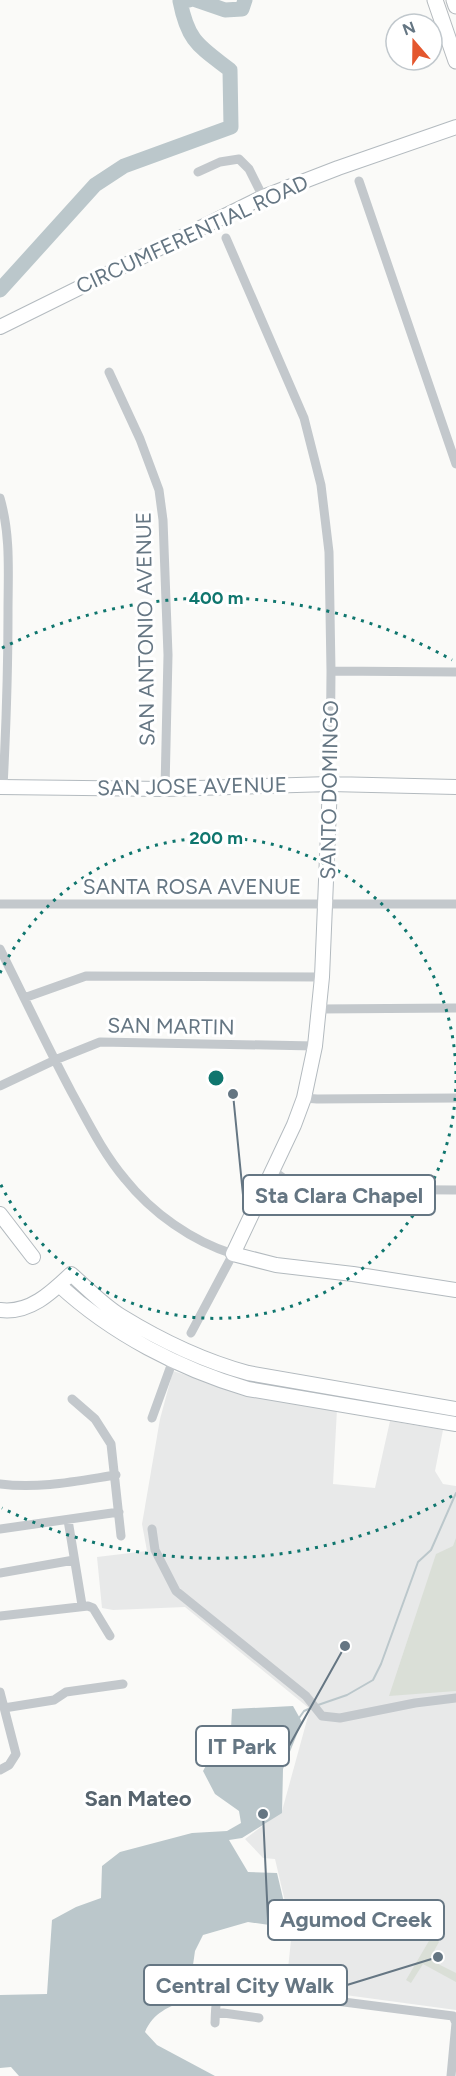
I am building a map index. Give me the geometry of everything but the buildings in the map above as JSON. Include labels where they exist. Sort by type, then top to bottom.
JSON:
[{"type":"main road","points":[[435,0],[456,61]]},
{"type":"main road","points":[[445,0],[456,32]]},
{"type":"main road","points":[[454,0],[456,6]]},
{"type":"street","name":"CIRCUMFERENTIAL ROAD","points":[[0,327],[263,197],[456,127]]},
{"type":"street","points":[[198,172],[220,162],[239,159],[249,169],[263,197]]},
{"type":"street","points":[[359,181],[456,464]]},
{"type":"street","name":"SANTO DOMINGO","points":[[191,1334],[294,1125],[304,1098],[320,1009],[330,784],[332,671],[329,552],[321,484],[304,418],[226,238]]},
{"type":"street","name":"SAN ANTONIO AVENUE","points":[[109,372],[140,439],[159,490],[163,520],[168,655],[165,789]]},
{"type":"street","points":[[0,498],[7,529],[4,560],[8,671],[2,787]]},
{"type":"street","points":[[332,671],[456,672]]},
{"type":"street","name":"SAN JOSE AVENUE","points":[[2,787],[165,789],[330,784],[456,787]]},
{"type":"street","name":"SANTA ROSA AVENUE","points":[[0,904],[456,904]]},
{"type":"street","points":[[0,949],[94,1134],[125,1180],[155,1209],[177,1226],[214,1248],[276,1265],[456,1290]]},
{"type":"street","points":[[24,998],[86,976],[322,977]]},
{"type":"street","points":[[320,1009],[456,1008]]},
{"type":"street","name":"SAN MARTIN","points":[[0,1086],[100,1042],[315,1046]]},
{"type":"street","points":[[304,1098],[317,1100],[456,1098]]},
{"type":"street","points":[[272,1170],[298,1189],[456,1190]]},
{"type":"street","points":[[0,1214],[33,1257]]},
{"type":"street","points":[[0,1310],[23,1309],[42,1299],[71,1274],[119,1315],[220,1366],[248,1373],[456,1409]]},
{"type":"street","points":[[59,1285],[112,1327],[216,1380],[248,1389],[456,1424]]},
{"type":"street","points":[[152,1418],[173,1360],[181,1348]]},
{"type":"street","points":[[72,1399],[95,1419],[111,1444],[121,1536]]},
{"type":"street","points":[[0,1484],[54,1485],[116,1474]]},
{"type":"street","points":[[0,1529],[119,1512]]},
{"type":"street","points":[[68,1520],[82,1605]]},
{"type":"street","points":[[152,1529],[155,1550],[176,1591],[308,1699],[322,1716],[340,1718],[416,1703],[456,1698]]},
{"type":"street","points":[[0,1573],[74,1560]]},
{"type":"street","points":[[0,1616],[82,1605],[93,1608],[110,1636]]},
{"type":"street","points":[[4,1708],[54,1700],[66,1692],[123,1684]]},
{"type":"street","points":[[0,1692],[16,1754],[12,1762],[0,1770]]},
{"type":"street","points":[[215,2023],[220,1993],[234,1988],[450,2016],[456,2023],[451,2076]]},
{"type":"street","points":[[216,2012],[259,2018]]},
{"type":"shaded area","points":[[173,1371],[243,1393],[337,1409],[333,1484],[375,1488],[390,1421],[443,1430],[435,1471],[443,1484],[456,1486],[456,2010],[286,1987],[292,1931],[275,1859],[263,1858],[245,1839],[282,1811],[310,1709],[185,1607],[113,1610],[102,1608],[97,1557],[147,1551],[142,1524],[160,1419]]},
{"type":"shaded area","points":[[456,1538],[456,1691],[389,1696],[436,1554],[453,1546]]},
{"type":"shaded area","points":[[293,1706],[302,1722],[283,1769],[282,1813],[242,1838],[229,1840],[248,1872],[277,1873],[290,1928],[248,1922],[203,1935],[195,1951],[188,2000],[162,2011],[152,2020],[145,2032],[157,2045],[215,2076],[19,2076],[11,2067],[0,2068],[0,1995],[47,1994],[52,1920],[76,1907],[101,1898],[102,1866],[120,1852],[192,1833],[227,1831],[241,1823],[239,1811],[215,1794],[203,1771],[208,1762],[240,1753],[255,1741],[231,1729],[232,1709]]},
{"type":"shaded area","points":[[433,1934],[439,1942],[430,1958],[456,1973],[456,1982],[423,1964],[411,1983],[406,1980]]},
{"type":"waterway","points":[[0,290],[95,185],[124,166],[231,127],[230,70],[196,42],[191,35],[180,1],[189,0]]},
{"type":"waterway","points":[[196,0],[225,10],[242,9],[245,0]]},
{"type":"waterway","points":[[318,1705],[347,1695],[373,1680],[418,1562],[431,1550],[456,1493]]},
{"type":"waterway","points":[[299,1718],[304,1711],[313,1707]]},
{"type":"place","name":"Sta Clara Chapel","points":[[233,1094]]},
{"type":"place","name":"IT Park","points":[[345,1646]]},
{"type":"place","name":"Agumod Creek","points":[[263,1814]]},
{"type":"place","name":"Central City Walk","points":[[438,1957]]},
{"type":"district","name":"San Mateo","points":[[138,1798]]}]
